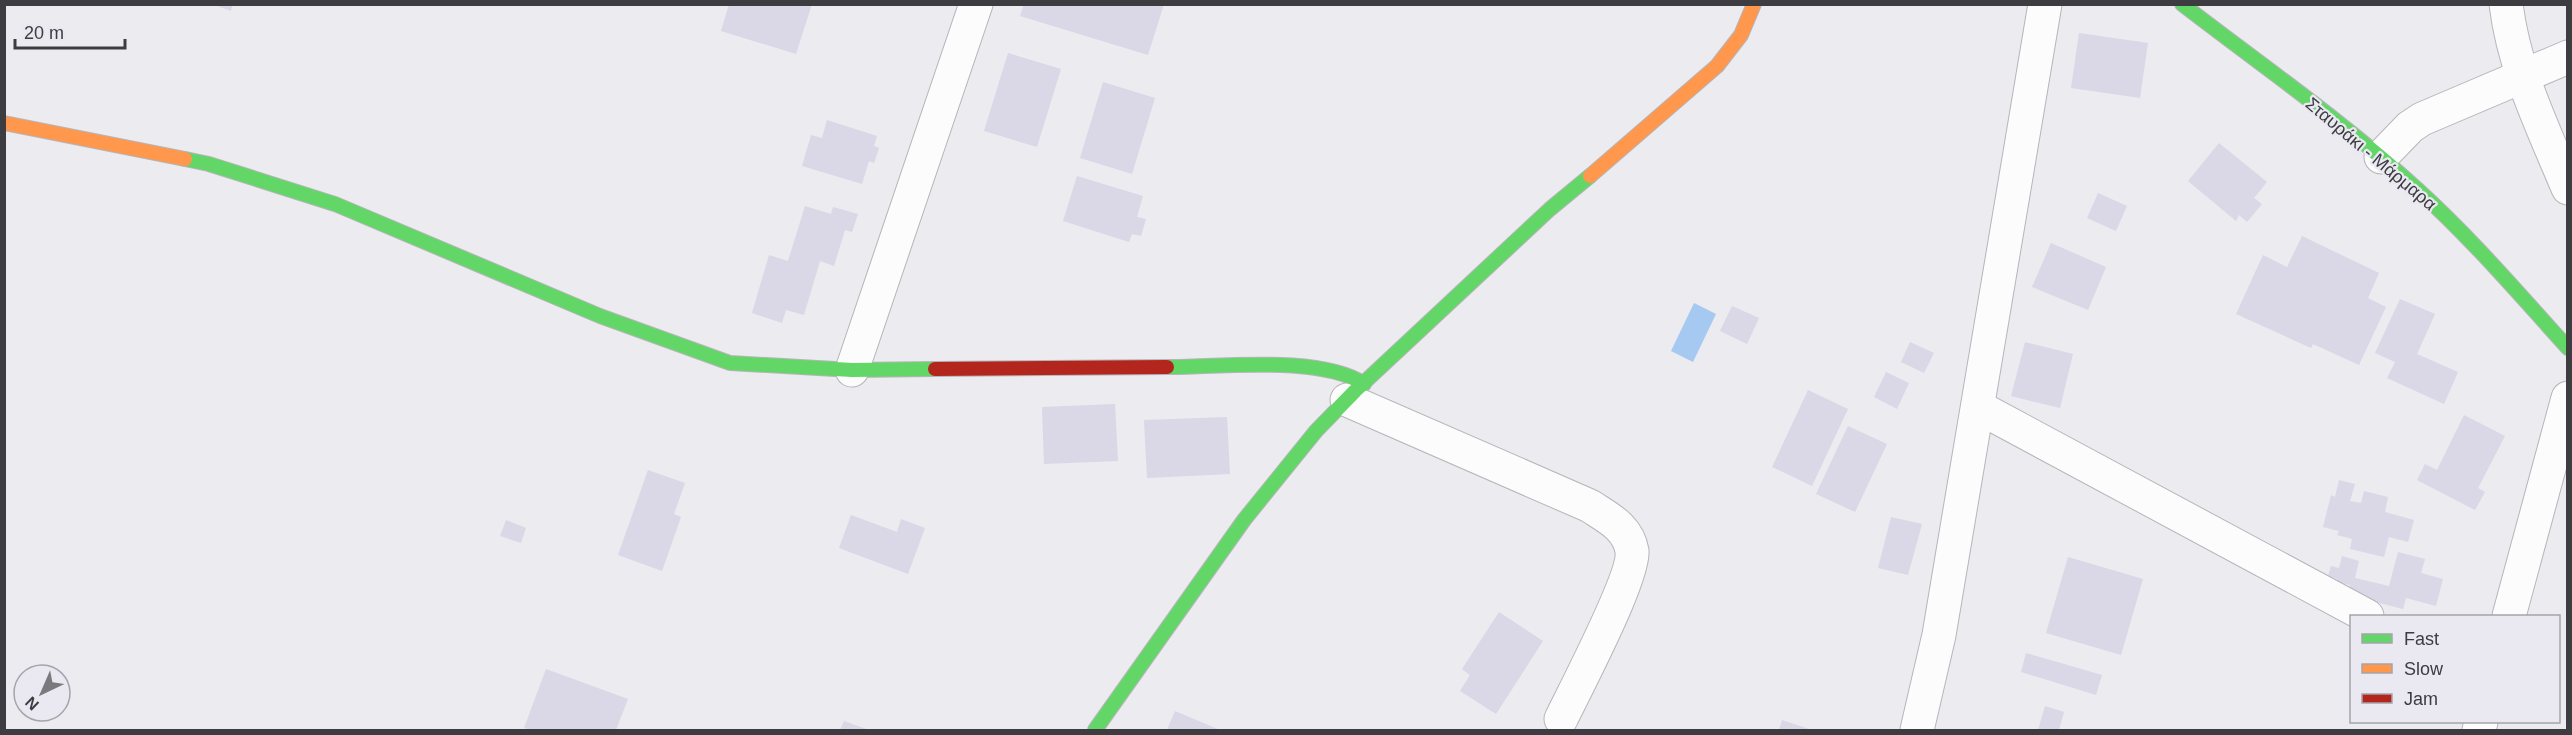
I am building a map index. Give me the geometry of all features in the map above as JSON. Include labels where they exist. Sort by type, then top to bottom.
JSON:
[{"type":"street","points":[[852,370],[976,4]]},
{"type":"street","points":[[1095,730],[1251,511],[1290,461],[1355,392],[1550,209],[1693,89],[1717,66],[1741,35],[1754,4]]},
{"type":"street","points":[[1917,730],[1939,635],[2045,4]]},
{"type":"street","name":"Σταυράκι - Μάρμαρα","points":[[2182,4],[2380,157],[2419,190],[2479,251],[2568,348]]},
{"type":"street","points":[[2506,4],[2511,42],[2522,77],[2568,188]]},
{"type":"street","points":[[2380,157],[2410,127],[2422,119],[2568,57]]},
{"type":"street","points":[[4,123],[209,164],[335,204],[600,316],[730,363],[852,370],[1293,366],[1316,367],[1346,373],[1355,392],[1590,506],[1621,526],[1632,552],[1626,580],[1561,719]]},
{"type":"street","points":[[2509,615],[2568,398]]},
{"type":"street","points":[[1978,407],[2365,615]]},
{"type":"water","points":[[1694,303],[1716,314],[1693,362],[1671,351]]},
{"type":"building","points":[[212,4],[233,4],[231,11]]},
{"type":"building","points":[[729,4],[812,4],[796,54],[721,31]]},
{"type":"building","points":[[1024,4],[1164,4],[1148,55],[1020,16]]},
{"type":"building","points":[[2079,33],[2148,43],[2140,98],[2071,88]]},
{"type":"building","points":[[1008,53],[1061,69],[1037,147],[984,131]]},
{"type":"building","points":[[1103,82],[1155,98],[1132,174],[1080,158]]},
{"type":"building","points":[[827,120],[877,136],[874,146],[879,148],[874,163],[869,161],[862,184],[802,166],[811,135],[822,138]]},
{"type":"building","points":[[2219,143],[2267,182],[2254,198],[2262,204],[2247,222],[2239,215],[2236,221],[2188,181]]},
{"type":"building","points":[[1077,176],[1143,196],[1137,217],[1146,219],[1141,236],[1132,234],[1129,242],[1063,221]]},
{"type":"building","points":[[2098,193],[2127,206],[2116,231],[2087,218]]},
{"type":"building","points":[[805,206],[831,214],[833,207],[858,214],[852,232],[845,230],[834,266],[820,261],[804,315],[786,310],[782,323],[752,313],[769,255],[788,261]]},
{"type":"building","points":[[2302,236],[2379,273],[2368,298],[2386,307],[2359,365],[2313,344],[2311,348],[2236,314],[2263,255],[2287,267]]},
{"type":"building","points":[[2051,243],[2106,267],[2088,310],[2032,287]]},
{"type":"building","points":[[2400,299],[2435,314],[2417,354],[2458,372],[2444,404],[2387,378],[2395,362],[2375,353]]},
{"type":"building","points":[[1732,306],[1759,318],[1747,344],[1720,331]]},
{"type":"building","points":[[1910,342],[1934,353],[1924,373],[1901,362]]},
{"type":"building","points":[[2025,342],[2073,354],[2060,408],[2011,396]]},
{"type":"building","points":[[1886,372],[1909,383],[1897,409],[1874,397]]},
{"type":"building","points":[[1808,390],[1848,409],[1812,486],[1772,467]]},
{"type":"building","points":[[1115,404],[1118,461],[1044,464],[1042,407]]},
{"type":"building","points":[[2464,415],[2505,436],[2478,488],[2485,492],[2475,510],[2417,480],[2425,464],[2437,470]]},
{"type":"building","points":[[1227,417],[1230,474],[1147,478],[1144,420]]},
{"type":"building","points":[[1848,426],[1887,444],[1855,512],[1816,494]]},
{"type":"building","points":[[648,470],[685,483],[674,514],[681,517],[662,571],[618,555]]},
{"type":"building","points":[[2339,480],[2355,484],[2350,501],[2361,503],[2364,491],[2388,497],[2385,512],[2414,520],[2408,542],[2389,537],[2384,557],[2350,549],[2352,539],[2337,535],[2339,531],[2323,527],[2331,495],[2335,497]]},
{"type":"building","points":[[851,515],[897,532],[901,519],[925,528],[908,574],[839,548]]},
{"type":"building","points":[[1891,517],[1922,524],[1908,575],[1878,568]]},
{"type":"building","points":[[506,520],[526,528],[521,543],[500,536]]},
{"type":"building","points":[[2398,552],[2425,559],[2421,573],[2443,579],[2436,606],[2406,598],[2403,609],[2348,595],[2350,585],[2336,582],[2337,579],[2328,576],[2331,566],[2339,568],[2342,556],[2359,561],[2355,578],[2389,586]]},
{"type":"building","points":[[2068,557],[2143,579],[2121,655],[2046,633]]},
{"type":"building","points":[[1499,612],[1543,641],[1496,714],[1460,691],[1470,675],[1462,669]]},
{"type":"building","points":[[2026,653],[2102,675],[2096,695],[2021,672]]},
{"type":"building","points":[[546,669],[628,699],[616,730],[532,730],[524,728]]},
{"type":"building","points":[[2045,706],[2064,712],[2059,730],[2038,730]]},
{"type":"building","points":[[1175,711],[1220,730],[1167,730]]},
{"type":"building","points":[[1782,720],[1812,730],[1779,730]]},
{"type":"building","points":[[844,721],[869,730],[840,730]]},
{"type":"traffic: fast","points":[[2182,4],[2332,117],[2390,165],[2476,247],[2568,348]]},
{"type":"traffic: fast","points":[[185,159],[209,164],[335,204],[600,316],[730,363],[852,370],[935,369]]},
{"type":"traffic: fast","points":[[1095,730],[1244,520],[1316,431],[1355,391],[1550,209],[1590,176]]},
{"type":"traffic: fast","points":[[1167,367],[1297,366],[1323,369],[1345,375],[1364,384]]},
{"type":"traffic: slow","points":[[1590,176],[1717,66],[1741,35],[1754,4]]},
{"type":"traffic: slow","points":[[4,123],[185,159]]},
{"type":"traffic: jam","points":[[935,369],[1167,367]]}]
